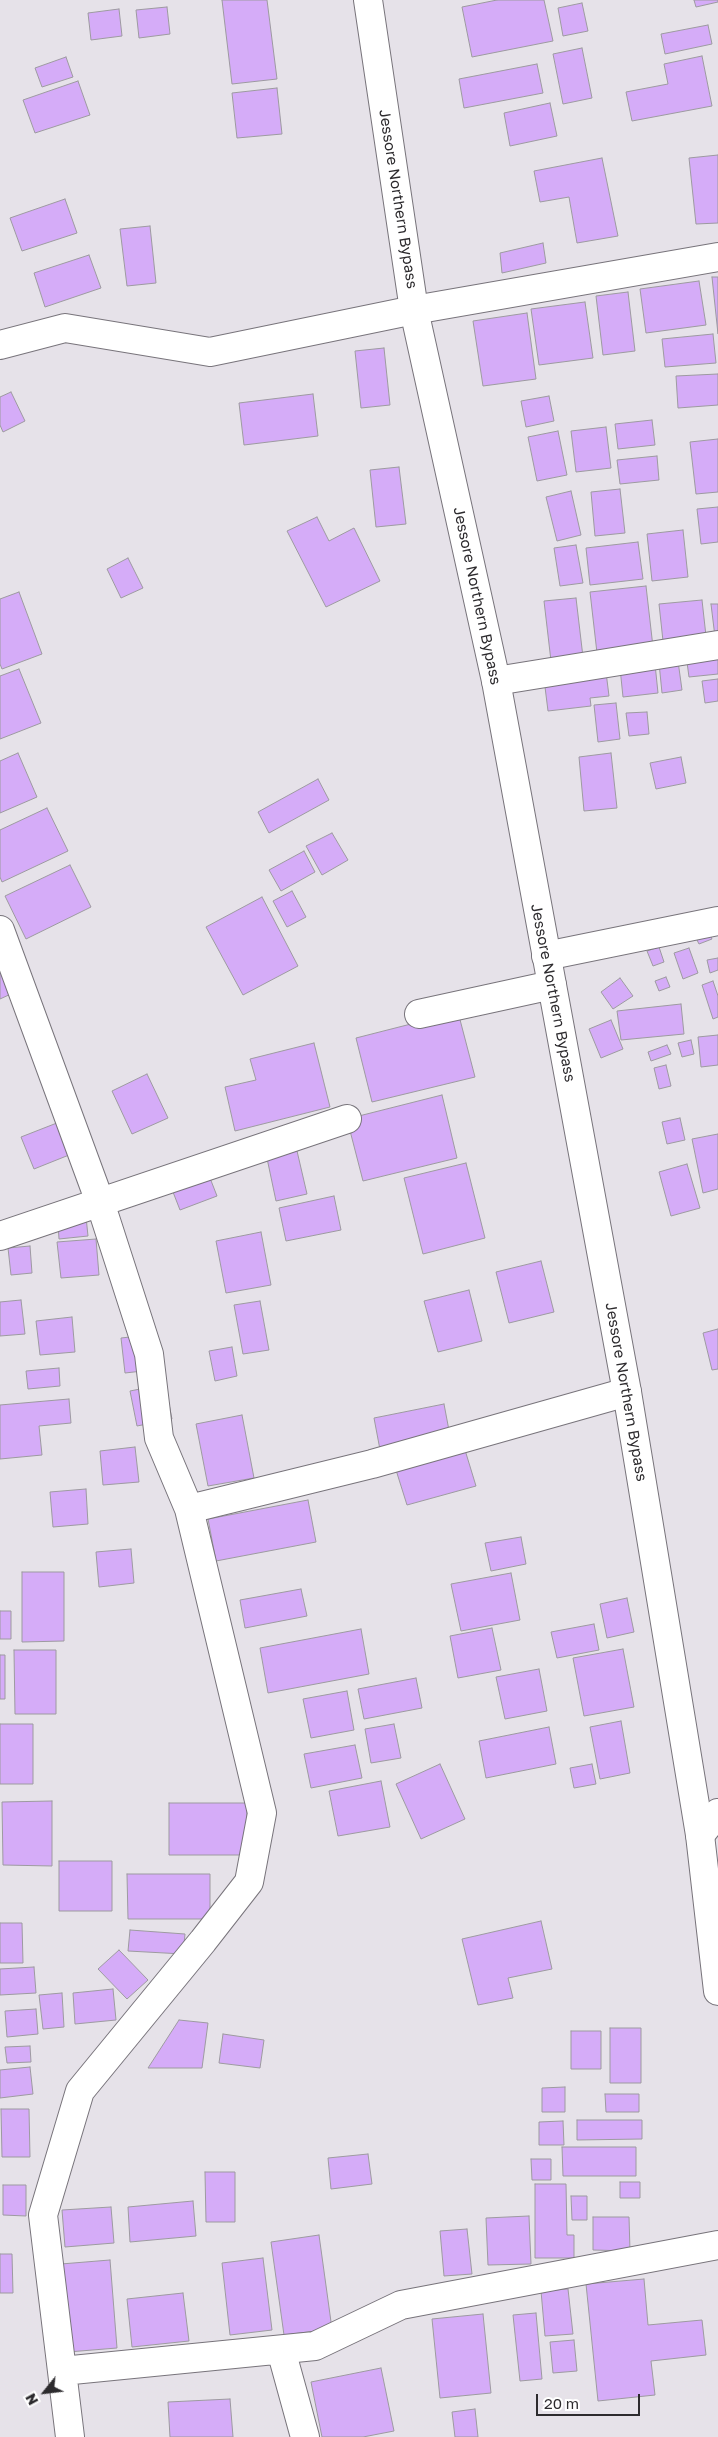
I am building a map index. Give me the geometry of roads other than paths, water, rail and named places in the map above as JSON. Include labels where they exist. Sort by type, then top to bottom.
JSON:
[{"type":"main road","name":"Jessore Northern Bypass","points":[[368,0],[414,310],[496,681],[627,1392],[700,1835],[718,1991]]},
{"type":"main road","points":[[0,345],[65,328],[210,352],[414,310],[718,257]]},
{"type":"main road","points":[[496,681],[718,645]]},
{"type":"main road","points":[[546,956],[718,921]]},
{"type":"main road","points":[[0,930],[11,997],[100,1202],[149,1354],[160,1438],[189,1509],[262,1812],[249,1882],[80,2091],[43,2215],[70,2437]]},
{"type":"main road","points":[[420,1014],[552,985]]},
{"type":"main road","points":[[0,1236],[347,1119]]},
{"type":"main road","points":[[189,1509],[372,1464],[627,1392]]},
{"type":"main road","points":[[700,1835],[718,1813]]},
{"type":"main road","points":[[62,2371],[315,2346],[401,2305],[718,2245]]},
{"type":"main road","points":[[281,2350],[305,2437]]}]
